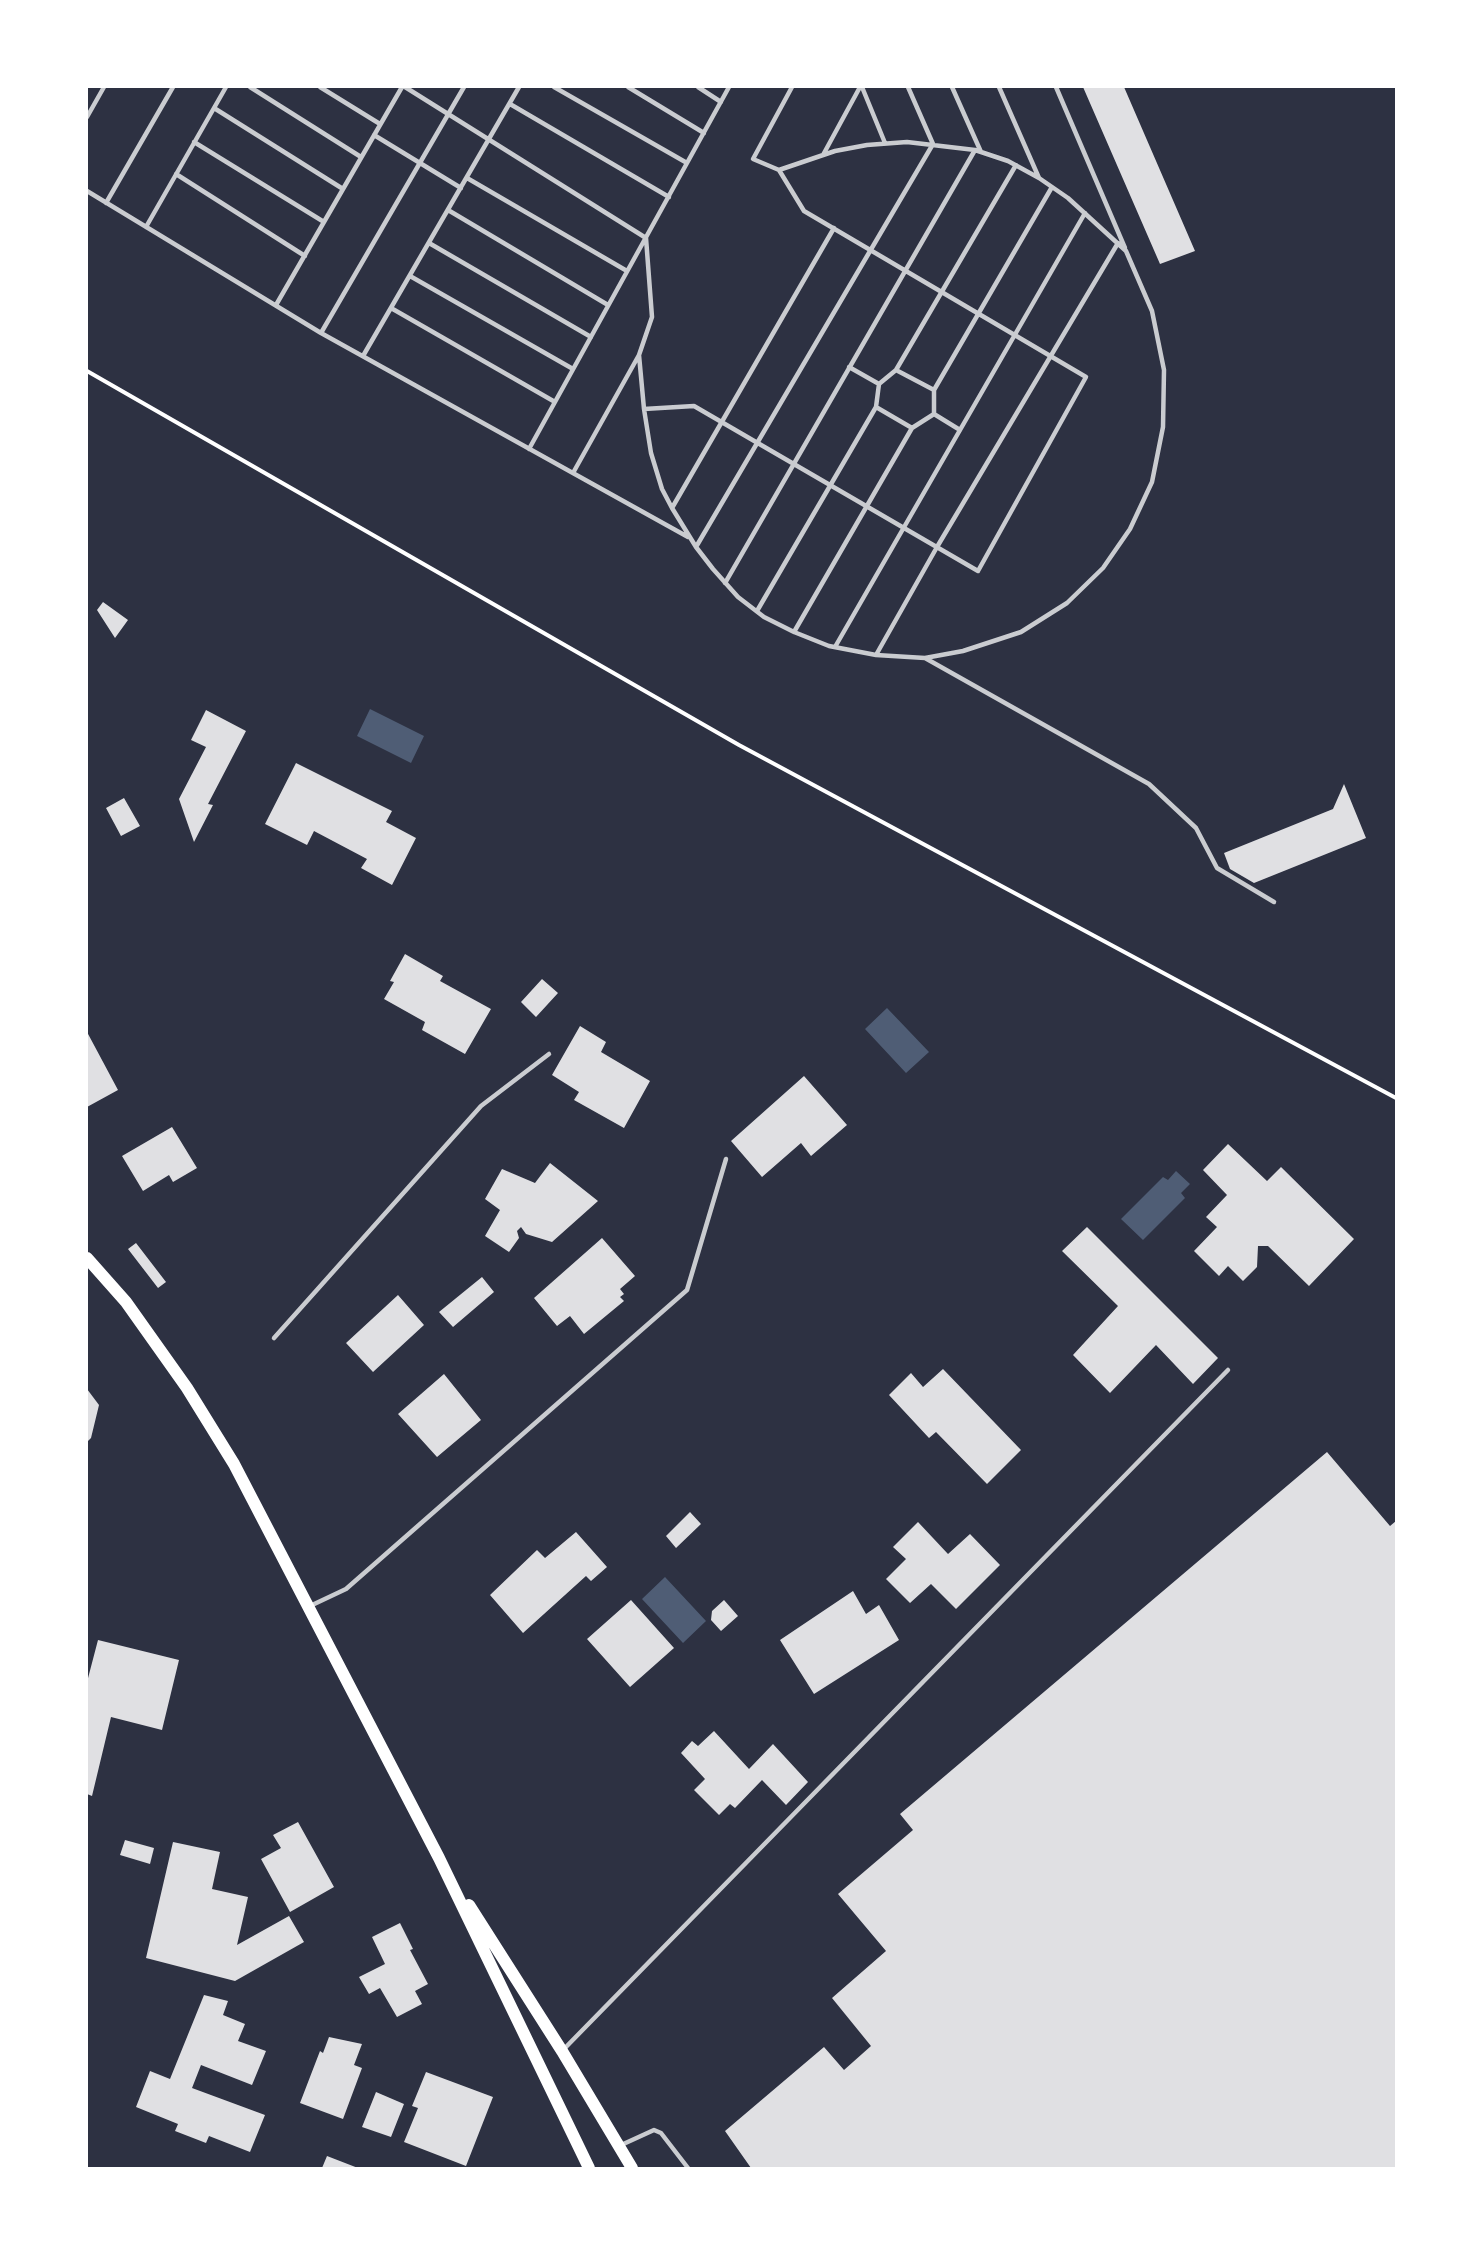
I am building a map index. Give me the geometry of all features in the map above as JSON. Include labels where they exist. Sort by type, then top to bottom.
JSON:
[{"type":"main road","points":[[87,1258],[126,1302],[188,1388],[234,1464],[439,1858],[589,2168]]},
{"type":"main road","points":[[439,1858],[562,2051],[632,2168]]},
{"type":"lane","points":[[87,117],[104,87]]},
{"type":"lane","points":[[106,203],[173,87]]},
{"type":"lane","points":[[146,226],[226,87]]},
{"type":"lane","points":[[250,87],[361,157]]},
{"type":"lane","points":[[320,87],[380,124]]},
{"type":"lane","points":[[276,306],[403,87],[646,238]]},
{"type":"lane","points":[[321,333],[464,87]]},
{"type":"lane","points":[[554,87],[687,163]]},
{"type":"lane","points":[[628,87],[704,133]]},
{"type":"lane","points":[[698,87],[721,102]]},
{"type":"lane","points":[[529,449],[729,87]]},
{"type":"lane","points":[[644,410],[694,406],[978,571],[1086,377],[804,211],[779,170],[753,159],[792,87]]},
{"type":"lane","points":[[823,155],[861,87]]},
{"type":"lane","points":[[861,87],[885,143]]},
{"type":"lane","points":[[908,87],[933,144]]},
{"type":"lane","points":[[952,87],[981,152]]},
{"type":"lane","points":[[999,87],[1039,178]]},
{"type":"lane","points":[[639,355],[651,453],[662,489],[672,508],[696,547],[738,597],[794,632],[835,647],[876,655],[925,658],[963,651],[1021,632],[1067,603],[1104,568],[1130,529],[1152,482],[1163,428],[1164,370],[1152,311],[1056,87]]},
{"type":"lane","points":[[363,356],[489,141],[510,104],[516,88]]},
{"type":"lane","points":[[510,104],[669,197]]},
{"type":"lane","points":[[214,108],[343,189]]},
{"type":"lane","points":[[374,135],[461,188]]},
{"type":"lane","points":[[194,142],[324,222]]},
{"type":"lane","points":[[779,170],[835,151],[885,143],[933,144],[975,150],[1016,165],[1039,178],[1085,213],[1126,251]]},
{"type":"lane","points":[[696,547],[933,144]]},
{"type":"lane","points":[[725,583],[975,150]]},
{"type":"lane","points":[[758,611],[876,407],[879,384],[896,370],[1016,165]]},
{"type":"lane","points":[[176,174],[305,256]]},
{"type":"lane","points":[[467,178],[627,271]]},
{"type":"lane","points":[[934,414],[934,390],[1052,187]]},
{"type":"lane","points":[[87,191],[321,333],[690,538]]},
{"type":"lane","points":[[448,210],[609,305]]},
{"type":"lane","points":[[835,647],[1085,213]]},
{"type":"lane","points":[[672,508],[834,228]]},
{"type":"lane","points":[[573,473],[639,355],[652,317],[646,238]]},
{"type":"lane","points":[[429,243],[591,337]]},
{"type":"lane","points":[[876,655],[937,547],[1118,243]]},
{"type":"lane","points":[[410,276],[573,369]]},
{"type":"lane","points":[[391,308],[555,402]]},
{"type":"lane","points":[[849,367],[879,384]]},
{"type":"lane","points":[[896,370],[934,390]]},
{"type":"lane","points":[[876,407],[912,428]]},
{"type":"lane","points":[[934,414],[960,430]]},
{"type":"lane","points":[[794,632],[912,428],[934,414]]},
{"type":"lane","points":[[925,658],[1149,784],[1196,828],[1217,868],[1274,902]]},
{"type":"lane","points":[[274,1338],[482,1106],[549,1054]]},
{"type":"lane","points":[[309,1606],[346,1589],[687,1290],[726,1159]]},
{"type":"lane","points":[[562,2051],[1228,1370]]},
{"type":"lane","points":[[619,2146],[654,2130],[661,2133],[688,2168]]},
{"type":"path","points":[[87,371],[739,745],[1396,1098]]},
{"type":"water","points":[[370,709],[424,736],[411,763],[357,736]]},
{"type":"water","points":[[887,1008],[929,1052],[906,1073],[865,1029]]},
{"type":"water","points":[[1176,1171],[1190,1184],[1181,1193],[1185,1198],[1143,1240],[1121,1219],[1163,1177],[1168,1180]]},
{"type":"water","points":[[665,1577],[706,1621],[683,1643],[642,1599]]},
{"type":"building","points":[[1083,87],[1124,87],[1195,251],[1160,264]]},
{"type":"building","points":[[103,602],[128,620],[115,638],[97,610]]},
{"type":"building","points":[[206,710],[246,731],[208,804],[213,805],[194,842],[179,799],[206,747],[191,740]]},
{"type":"building","points":[[296,763],[392,811],[386,822],[416,838],[392,885],[361,868],[367,859],[314,831],[307,845],[265,824]]},
{"type":"building","points":[[1344,784],[1366,838],[1254,883],[1230,869],[1224,853],[1333,809]]},
{"type":"building","points":[[124,798],[140,826],[121,836],[106,808]]},
{"type":"building","points":[[405,954],[443,976],[440,981],[491,1009],[465,1054],[422,1030],[425,1022],[384,999],[394,982],[390,981]]},
{"type":"building","points":[[542,979],[558,993],[536,1017],[521,1002]]},
{"type":"building","points":[[580,1026],[606,1042],[601,1052],[650,1081],[624,1128],[574,1100],[579,1092],[552,1075]]},
{"type":"building","points":[[87,1032],[118,1090],[87,1107]]},
{"type":"building","points":[[804,1076],[847,1125],[811,1156],[801,1143],[762,1177],[731,1141]]},
{"type":"building","points":[[172,1127],[197,1168],[173,1182],[169,1175],[143,1191],[122,1156]]},
{"type":"building","points":[[1228,1144],[1267,1181],[1281,1167],[1354,1239],[1309,1286],[1268,1246],[1258,1246],[1257,1267],[1243,1281],[1228,1266],[1219,1276],[1194,1251],[1217,1227],[1206,1217],[1227,1195],[1203,1170]]},
{"type":"building","points":[[550,1163],[598,1201],[552,1242],[526,1234],[521,1227],[517,1231],[519,1238],[509,1252],[485,1236],[500,1210],[485,1199],[502,1169],[535,1183]]},
{"type":"building","points":[[1087,1227],[1218,1358],[1193,1384],[1156,1345],[1110,1393],[1073,1355],[1118,1306],[1062,1251]]},
{"type":"building","points":[[602,1238],[635,1276],[620,1289],[624,1294],[620,1297],[624,1301],[584,1334],[570,1316],[557,1326],[534,1298]]},
{"type":"building","points":[[136,1243],[166,1282],[158,1288],[128,1249]]},
{"type":"building","points":[[482,1277],[494,1292],[453,1327],[439,1312]]},
{"type":"building","points":[[398,1295],[424,1325],[373,1372],[346,1343]]},
{"type":"building","points":[[943,1369],[1021,1450],[987,1484],[936,1432],[929,1438],[889,1395],[911,1373],[923,1387]]},
{"type":"building","points":[[444,1374],[481,1420],[437,1457],[398,1414]]},
{"type":"building","points":[[87,1389],[99,1405],[91,1438],[87,1442]]},
{"type":"building","points":[[1327,1452],[1390,1526],[1396,1521],[1396,2168],[751,2168],[725,2131],[824,2047],[844,2070],[871,2046],[832,1998],[886,1951],[838,1894],[913,1830],[900,1814]]},
{"type":"building","points":[[690,1512],[701,1524],[676,1548],[666,1536]]},
{"type":"building","points":[[918,1522],[948,1554],[970,1534],[1000,1565],[956,1609],[931,1584],[910,1603],[886,1579],[906,1559],[893,1547]]},
{"type":"building","points":[[576,1532],[607,1567],[591,1581],[586,1576],[523,1633],[490,1595],[537,1550],[545,1558]]},
{"type":"building","points":[[853,1591],[866,1614],[879,1605],[899,1640],[814,1694],[780,1640]]},
{"type":"building","points":[[631,1600],[674,1648],[630,1687],[587,1639]]},
{"type":"building","points":[[724,1600],[738,1616],[721,1631],[711,1620],[712,1611]]},
{"type":"building","points":[[98,1640],[179,1660],[162,1730],[111,1717],[92,1796],[87,1794],[87,1682]]},
{"type":"building","points":[[714,1731],[749,1769],[773,1744],[808,1782],[786,1805],[762,1780],[735,1808],[730,1804],[719,1815],[694,1790],[705,1779],[681,1753],[692,1741],[698,1746]]},
{"type":"building","points":[[298,1822],[334,1887],[290,1912],[261,1859],[281,1848],[273,1835]]},
{"type":"building","points":[[125,1840],[154,1848],[150,1864],[120,1855]]},
{"type":"building","points":[[173,1842],[220,1852],[212,1889],[248,1897],[237,1945],[289,1916],[304,1942],[235,1981],[146,1958]]},
{"type":"building","points":[[400,1923],[413,1949],[410,1950],[428,1984],[415,1991],[422,2004],[397,2017],[380,1988],[369,1994],[359,1977],[385,1964],[372,1937]]},
{"type":"building","points":[[204,1995],[228,2001],[223,2015],[245,2024],[238,2041],[266,2051],[252,2085],[201,2065],[192,2088],[265,2115],[250,2152],[209,2136],[206,2143],[175,2131],[178,2124],[136,2107],[150,2071],[170,2079]]},
{"type":"building","points":[[329,2037],[362,2044],[354,2065],[362,2068],[343,2119],[300,2103],[320,2051],[323,2053]]},
{"type":"building","points":[[426,2072],[493,2097],[466,2166],[404,2142],[418,2108],[412,2106]]},
{"type":"building","points":[[376,2092],[404,2104],[391,2137],[362,2127]]},
{"type":"building","points":[[327,2156],[358,2168],[322,2168]]}]
